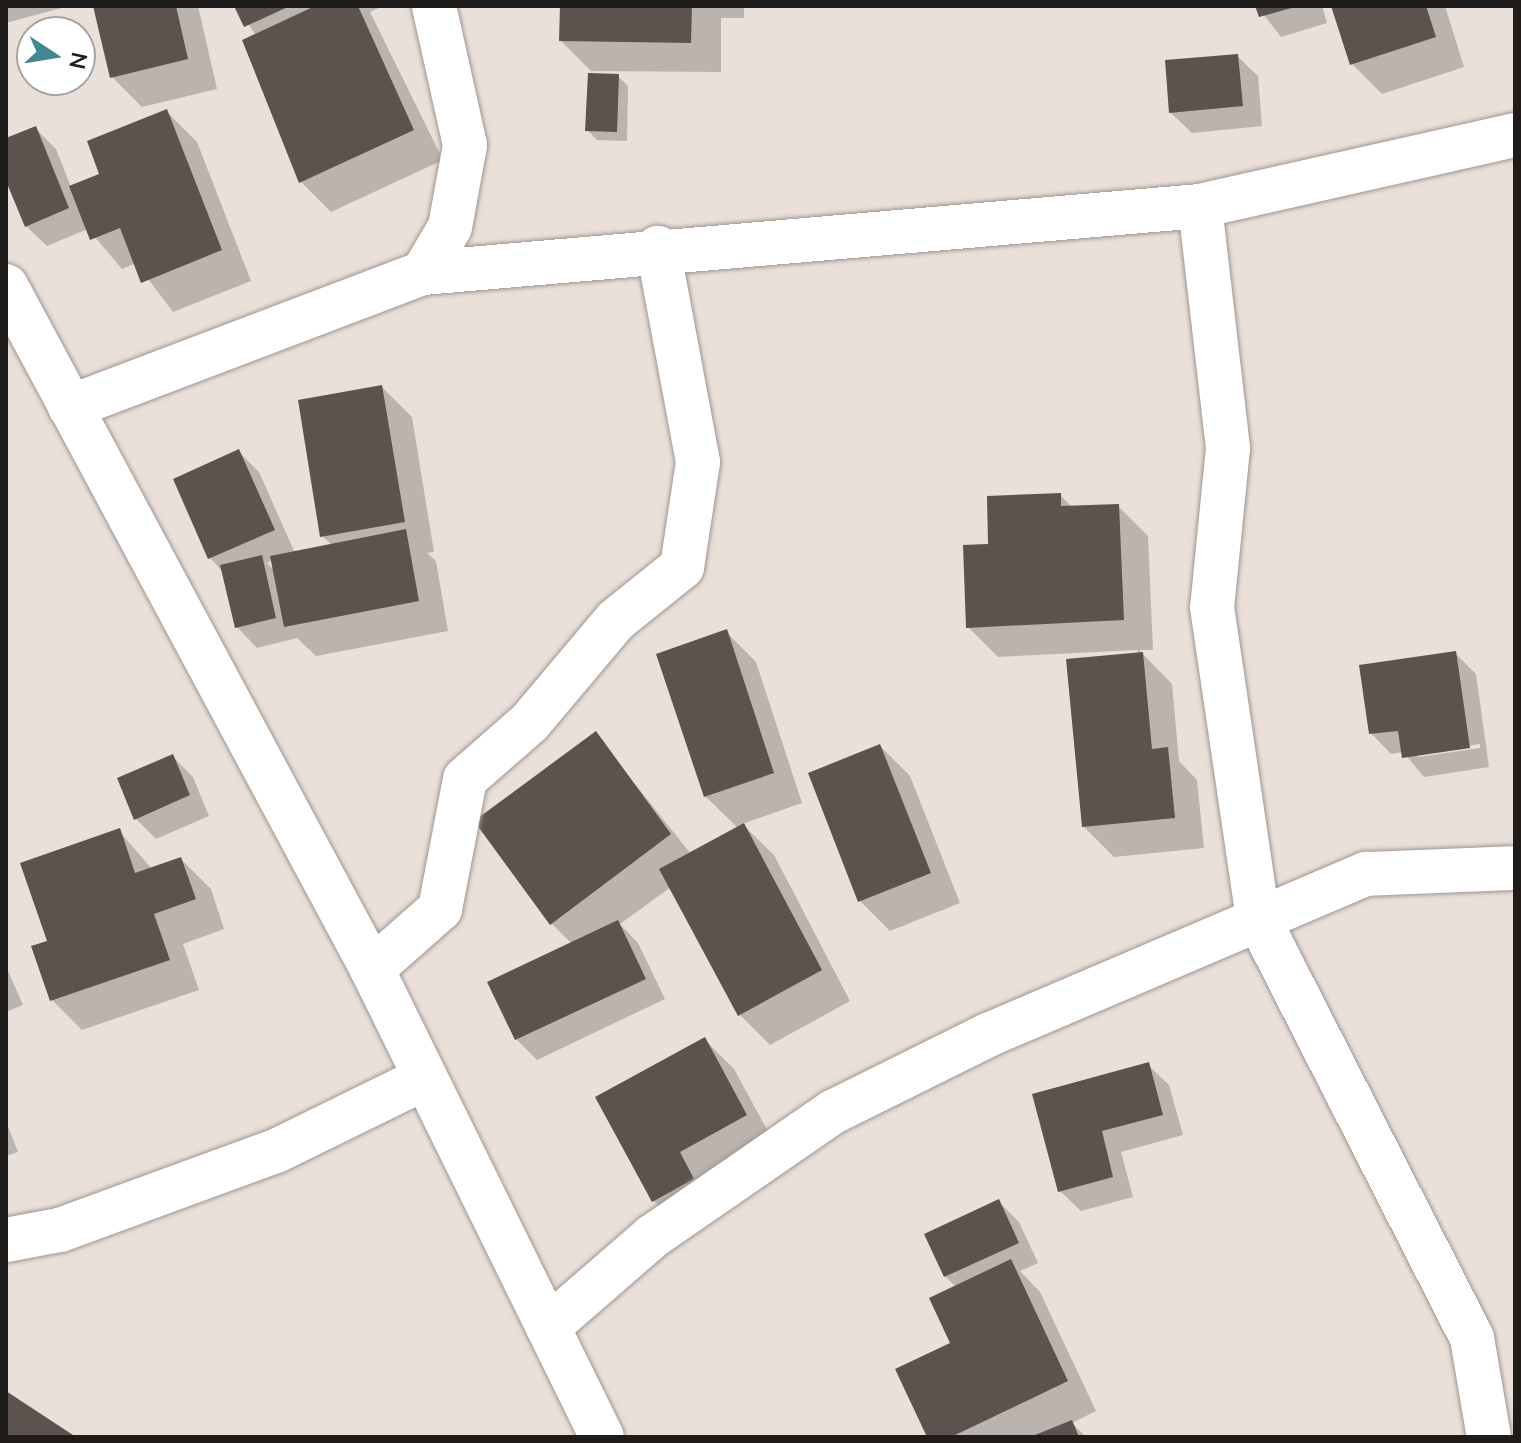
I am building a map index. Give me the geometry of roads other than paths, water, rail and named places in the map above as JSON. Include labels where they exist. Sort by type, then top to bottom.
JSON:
[{"type":"street","points":[[423,273],[450,227],[465,145],[434,6]]},
{"type":"street","points":[[70,407],[423,273],[658,248],[1200,206],[1515,135]]},
{"type":"street","points":[[1200,206],[1228,448],[1212,607],[1258,918],[1472,1338],[1489,1437]]},
{"type":"street","points":[[372,969],[440,909],[465,779],[530,722],[616,620],[682,567],[698,462],[658,248]]},
{"type":"street","points":[[6,286],[372,969],[602,1437]]},
{"type":"street","points":[[548,1327],[653,1236],[833,1112],[988,1035],[1366,874],[1515,868]]},
{"type":"street","points":[[6,1240],[60,1230],[276,1151],[425,1078]]}]
